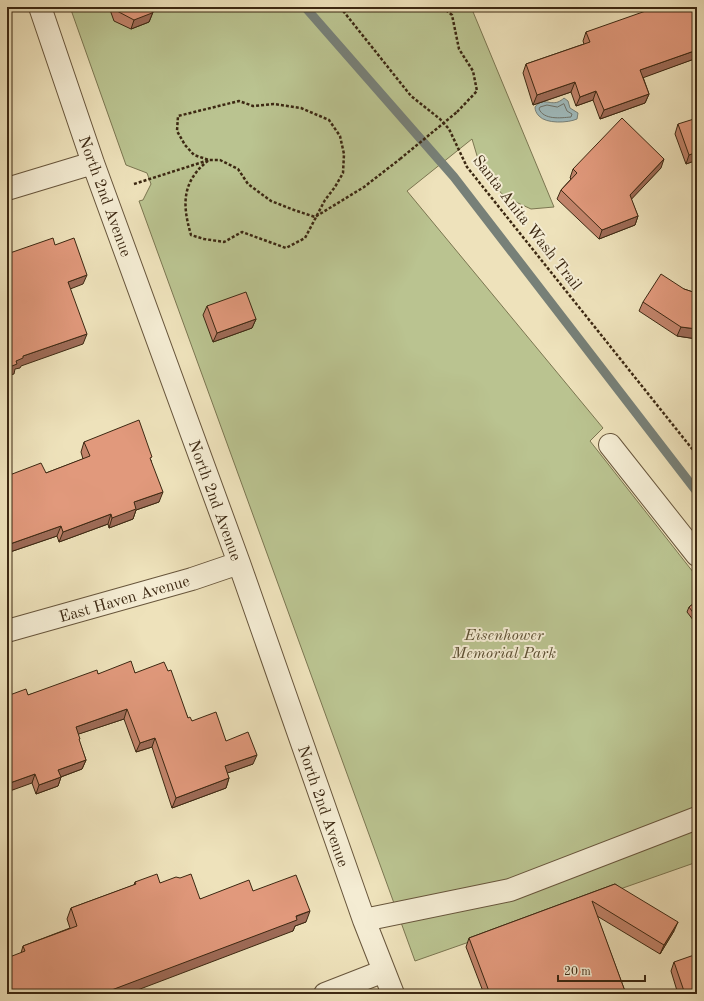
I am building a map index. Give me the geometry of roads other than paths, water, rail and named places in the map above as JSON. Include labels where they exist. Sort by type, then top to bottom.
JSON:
[{"type":"street","name":"North 2nd Avenue","points":[[40,7],[94,163],[239,563],[364,920],[393,994]]},
{"type":"street","points":[[7,189],[94,163]]},
{"type":"street","points":[[610,445],[697,555]]},
{"type":"street","name":"East Haven Avenue","points":[[7,630],[192,579],[239,563]]},
{"type":"street","points":[[364,920],[510,890],[697,818]]},
{"type":"street","points":[[325,994],[384,971]]},
{"type":"water","points":[[564,98],[568,101],[570,108],[578,113],[577,119],[563,122],[552,122],[542,119],[536,113],[535,107],[541,102],[555,103]]},
{"type":"waterway","points":[[305,7],[454,177],[697,492]]},
{"type":"park label","name":"Eisenhower Memorial Park","points":[[504,643]]}]
